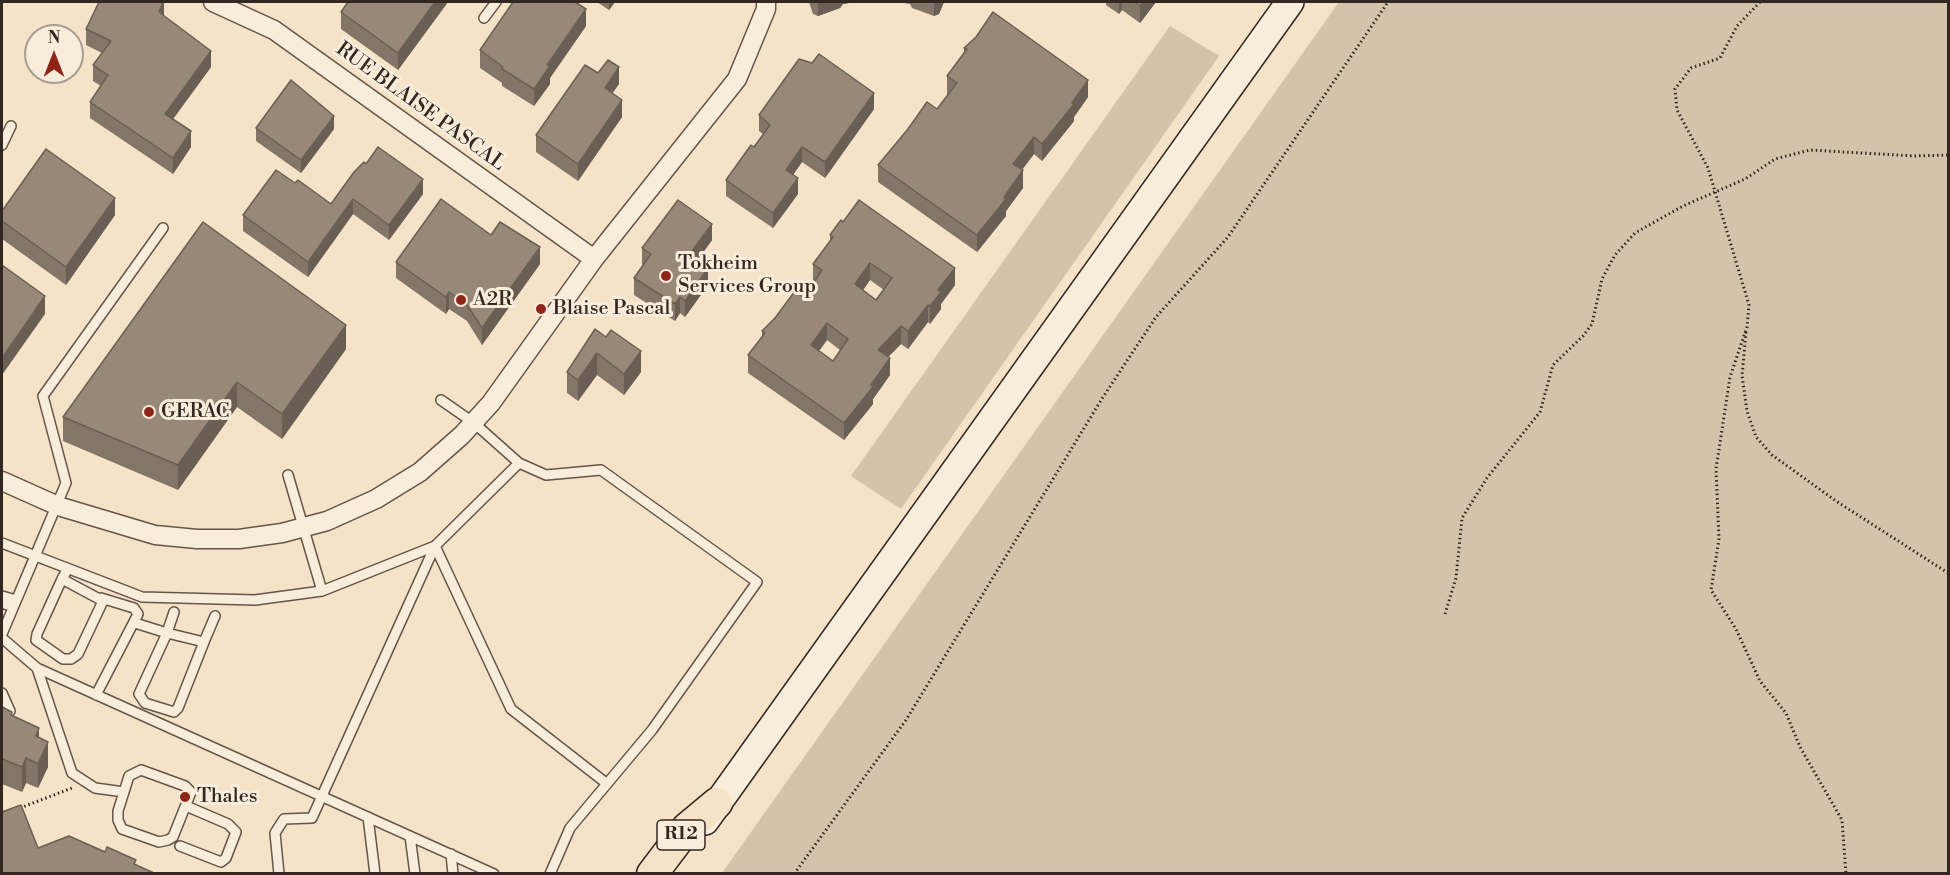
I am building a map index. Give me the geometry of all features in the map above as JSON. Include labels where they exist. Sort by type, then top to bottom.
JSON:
[{"type":"main road","points":[[1260,43],[1274,2]]},
{"type":"main road","name":"R12","points":[[669,873],[1290,2]]},
{"type":"main road","name":"R12","points":[[652,873],[687,828],[717,803]]},
{"type":"street","name":"RUE BLAISE PASCAL","points":[[213,2],[274,30],[594,260]]},
{"type":"street","points":[[2,481],[58,506],[155,535],[197,539],[240,539],[282,533],[327,520],[376,499],[420,472],[474,423],[594,260],[737,79],[766,9],[766,2]]},
{"type":"lane","points":[[484,18],[496,2]]},
{"type":"lane","points":[[2,145],[11,126]]},
{"type":"lane","points":[[163,228],[43,396],[66,483],[2,636],[37,668],[494,873]]},
{"type":"lane","points":[[441,400],[474,423],[519,463],[546,475],[601,470],[757,582],[652,730],[570,828],[550,873]]},
{"type":"lane","points":[[279,873],[275,833],[284,819],[312,818],[435,546],[519,463]]},
{"type":"lane","points":[[288,475],[322,591]]},
{"type":"lane","points":[[2,543],[35,557],[101,598],[134,608],[138,614],[96,695]]},
{"type":"lane","points":[[64,574],[142,597],[255,600],[322,591],[435,546]]},
{"type":"lane","points":[[435,546],[510,709],[606,783]]},
{"type":"lane","points":[[64,574],[36,640],[63,659],[71,659],[78,654],[103,601],[101,598]]},
{"type":"lane","points":[[2,596],[15,603]]},
{"type":"lane","points":[[2,603],[15,603]]},
{"type":"lane","points":[[174,612],[167,633],[139,694],[145,703],[174,712],[178,708],[215,616]]},
{"type":"lane","points":[[135,623],[204,642]]},
{"type":"lane","points":[[37,668],[72,773],[95,788],[124,792]]},
{"type":"lane","points":[[2,693],[10,711]]},
{"type":"lane","points":[[141,770],[185,786],[191,792],[173,837],[159,842],[122,829],[118,820],[118,811],[124,792],[129,776],[141,770]]},
{"type":"lane","points":[[180,846],[221,862],[226,858],[236,832],[228,824],[186,806]]},
{"type":"lane","points":[[368,817],[375,873]]},
{"type":"lane","points":[[410,836],[415,873]]},
{"type":"lane","points":[[451,854],[453,873]]},
{"type":"path","points":[[794,873],[906,720],[1103,397],[1156,317],[1228,237],[1388,2]]},
{"type":"path","points":[[1760,2],[1737,26],[1720,58],[1690,68],[1675,88],[1677,110],[1708,168],[1745,286],[1749,305],[1742,376],[1747,411],[1756,437],[1772,455],[1836,501],[1948,573]]},
{"type":"path","points":[[1445,614],[1456,578],[1462,518],[1487,478],[1540,412],[1553,365],[1592,324],[1602,279],[1615,255],[1635,233],[1716,191],[1745,179],[1775,159],[1810,150],[1914,156],[1948,155]]},
{"type":"path","points":[[1747,327],[1730,377],[1716,469],[1719,539],[1711,590],[1736,629],[1760,681],[1786,713],[1800,747],[1842,820],[1846,873]]},
{"type":"path","points":[[12,812],[85,782]]},
{"type":"shaded area","points":[[1339,2],[1948,2],[1948,873],[722,873]]},
{"type":"shaded area","points":[[1170,26],[1219,56],[901,509],[851,476]]},
{"type":"building","points":[[99,2],[163,2],[159,12],[211,51],[165,114],[191,131],[173,158],[90,102],[108,75],[93,65],[111,41],[86,29]]},
{"type":"building","points":[[348,2],[435,2],[398,53],[341,12]]},
{"type":"building","points":[[513,2],[575,2],[586,9],[547,65],[550,66],[534,89],[502,69],[503,67],[480,50]]},
{"type":"building","points":[[993,12],[1088,80],[1072,103],[1074,104],[1042,144],[1034,137],[1013,164],[1023,170],[1004,197],[1006,199],[977,235],[878,165],[927,102],[937,109],[957,83],[947,76],[967,49],[964,48],[976,37]]},
{"type":"building","points":[[819,54],[874,93],[825,162],[802,147],[786,170],[798,178],[773,213],[726,180],[751,145],[754,147],[770,125],[759,115],[799,59],[812,63]]},
{"type":"building","points":[[608,60],[619,67],[605,88],[622,100],[578,164],[536,135],[585,65],[598,73]]},
{"type":"building","points":[[291,80],[334,116],[301,160],[256,128]]},
{"type":"building","points":[[378,147],[423,179],[389,225],[353,199],[308,262],[243,215],[276,170],[295,183],[298,180],[331,204],[354,172],[364,162],[366,164]]},
{"type":"building","points":[[46,149],[115,198],[66,267],[2,221],[2,211]]},
{"type":"building","points":[[441,199],[491,235],[500,222],[540,247],[482,328],[467,305],[449,292],[446,297],[396,262]]},
{"type":"building","points":[[678,200],[712,224],[689,255],[708,268],[685,301],[680,297],[675,304],[634,278],[651,254],[642,248]]},
{"type":"building","points":[[859,200],[955,268],[938,290],[941,292],[908,331],[901,326],[878,350],[890,358],[871,385],[873,387],[844,423],[748,355],[765,333],[762,331],[795,291],[804,298],[822,270],[813,264],[833,237],[830,235],[835,228],[841,220],[843,222]],"holes":[[[870,263],[892,278],[876,300],[855,284]],[[827,323],[848,339],[833,361],[811,345]]]},
{"type":"building","points":[[203,222],[346,325],[282,414],[237,382],[178,465],[63,417]]},
{"type":"building","points":[[2,265],[45,296],[2,358]]},
{"type":"building","points":[[595,329],[606,337],[611,330],[641,351],[624,374],[597,353],[578,380],[567,372]]},
{"type":"building","points":[[2,707],[12,712],[11,715],[39,728],[36,736],[48,742],[38,764],[26,758],[22,767],[2,759]]},
{"type":"building","points":[[21,805],[38,848],[69,836],[105,852],[107,847],[136,860],[134,864],[154,873],[2,873],[2,812]]},
{"type":"place","name":"Tokheim Services Group","points":[[666,276]]},
{"type":"place","name":"A2R","points":[[461,300]]},
{"type":"place","name":"Blaise Pascal","points":[[541,309]]},
{"type":"place","name":"GERAC","points":[[149,412]]},
{"type":"place","name":"Thales","points":[[185,797]]}]
